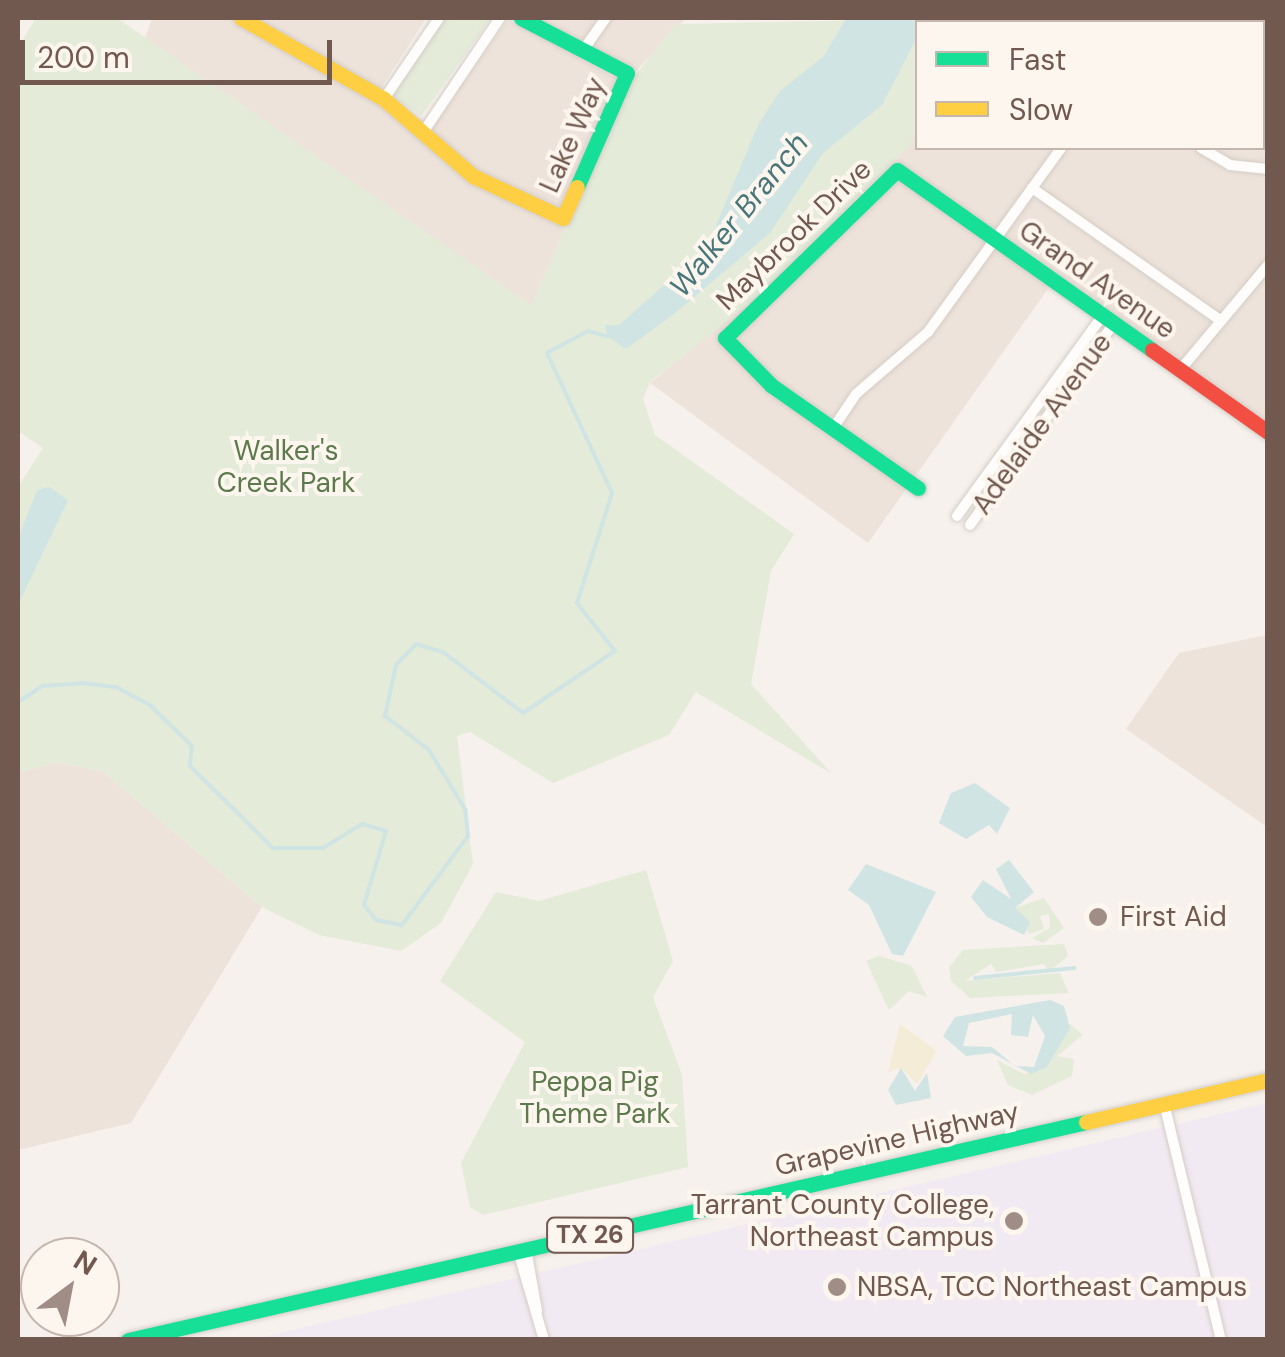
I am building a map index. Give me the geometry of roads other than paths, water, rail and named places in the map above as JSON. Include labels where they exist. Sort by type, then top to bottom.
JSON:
[{"type":"street","points":[[241,18],[384,98],[422,134],[500,18]]},
{"type":"street","points":[[384,98],[439,18]]},
{"type":"street","points":[[521,18],[584,48],[606,18]]},
{"type":"street","name":"Lake Way","points":[[422,134],[473,176],[564,218],[627,73],[584,48]]},
{"type":"street","points":[[918,488],[832,430],[856,394],[928,332],[1059,150]]},
{"type":"street","points":[[1204,150],[1230,165],[1268,169]]},
{"type":"street","name":"Grand Avenue","points":[[897,170],[1268,432]]},
{"type":"street","name":"Maybrook Drive","points":[[832,430],[725,338],[897,170]]},
{"type":"street","points":[[1032,188],[1217,318]]},
{"type":"street","points":[[1180,370],[1217,318],[1268,265]]},
{"type":"street","name":"Adelaide Avenue","points":[[958,516],[1108,319]]},
{"type":"street","name":"Adelaide Avenue","points":[[970,525],[1108,319]]},
{"type":"street","name":"Grapevine Highway","points":[[128,1340],[1268,1080]]},
{"type":"street","points":[[1164,1103],[1220,1340]]},
{"type":"street","points":[[522,1250],[544,1340]]},
{"type":"water","points":[[846,18],[927,18],[915,20],[915,41],[882,105],[823,153],[770,233],[626,349],[607,336],[605,325],[619,325],[707,247],[758,125],[780,91],[824,56]]},
{"type":"water","points":[[49,487],[68,500],[18,605],[18,539],[37,490]]},
{"type":"water","points":[[975,783],[1010,808],[997,834],[989,825],[966,839],[939,823],[951,793]]},
{"type":"water","points":[[1009,860],[1034,892],[1015,908],[1030,922],[1024,935],[987,917],[971,897],[983,880],[1011,899],[996,869]]},
{"type":"water","points":[[866,864],[936,892],[903,956],[892,954],[869,905],[848,890]]},
{"type":"water","points":[[1050,1000],[1064,1006],[1070,1028],[1047,1067],[1031,1074],[1016,1066],[1034,1067],[1045,1036],[1033,1015],[1028,1037],[1011,1035],[1012,1014],[969,1023],[963,1046],[992,1047],[1013,1064],[992,1053],[966,1056],[943,1036],[955,1017]]},
{"type":"water","points":[[901,1068],[915,1091],[927,1073],[931,1098],[896,1105],[888,1090]]},
{"type":"waterway","name":"Walker Branch","points":[[18,702],[43,686],[82,683],[116,687],[151,706],[192,746],[190,766],[273,848],[323,848],[362,824],[386,831],[364,905],[376,920],[402,925],[468,836],[465,809],[429,750],[385,716],[396,665],[416,644],[443,652],[523,713],[615,651],[577,603],[612,493],[547,353],[588,331],[607,336]]},
{"type":"waterway","points":[[975,978],[1074,968]]},
{"type":"place","name":"First Aid","points":[[1098,917]]},
{"type":"place","name":"Tarrant County College, Northeast Campus","points":[[1014,1221]]},
{"type":"place","name":"NBSA, TCC Northeast Campus","points":[[837,1287]]},
{"type":"park label","name":"Walker's Creek Park","points":[[286,467]]},
{"type":"park label","name":"Peppa Pig Theme Park","points":[[595,1098]]}]
